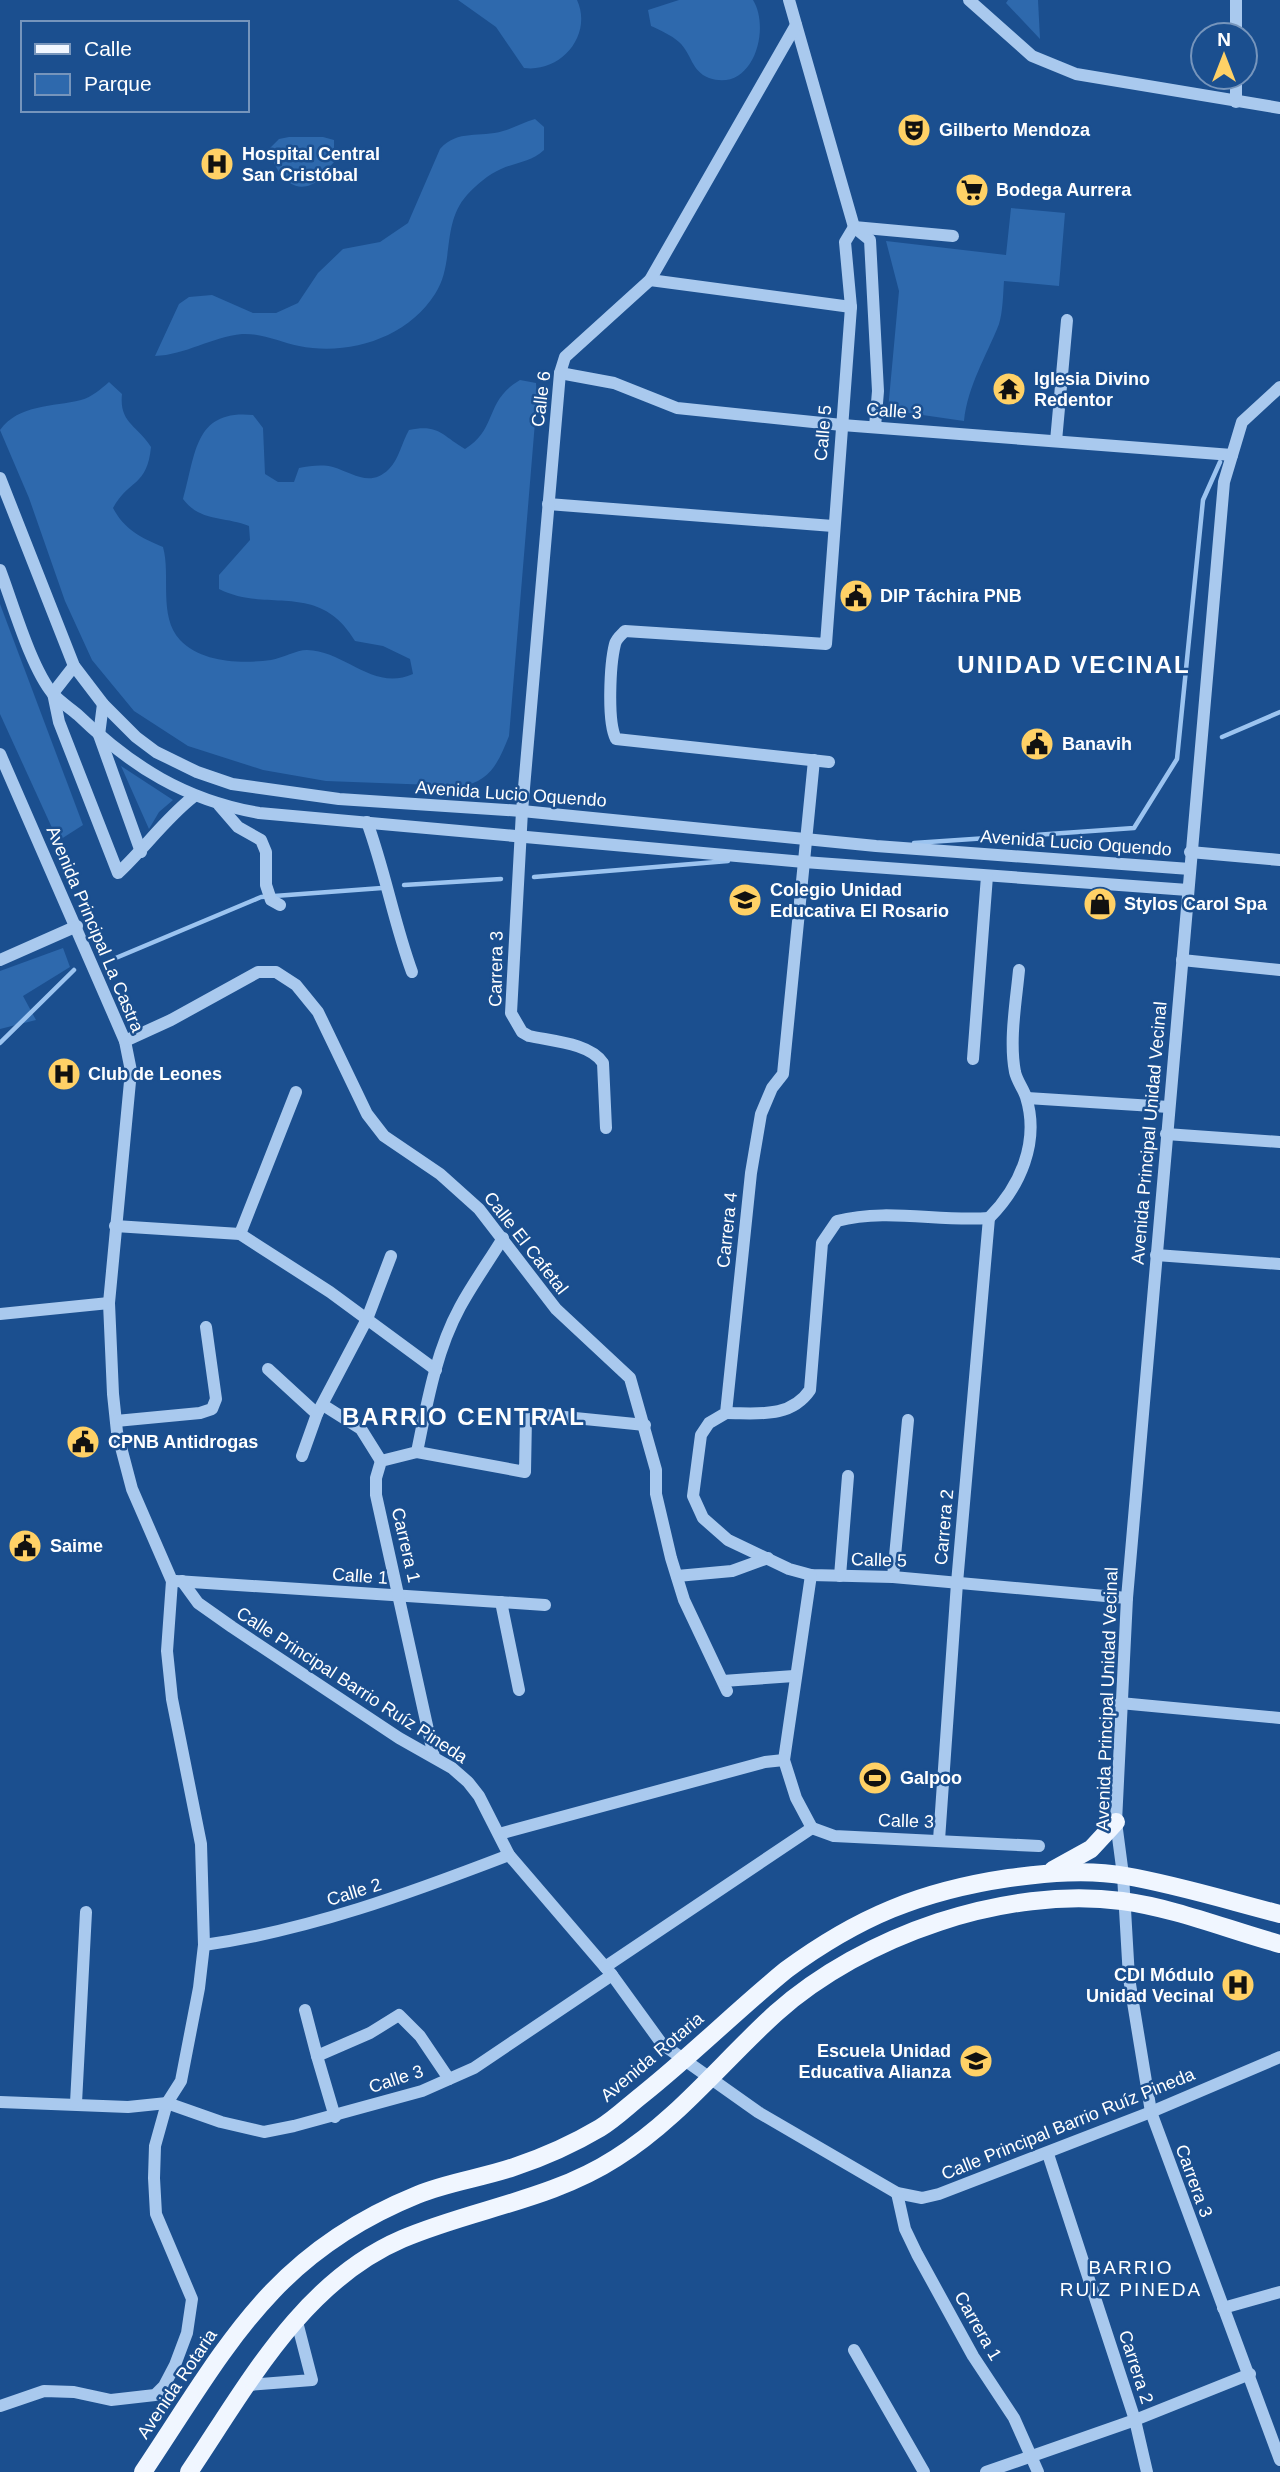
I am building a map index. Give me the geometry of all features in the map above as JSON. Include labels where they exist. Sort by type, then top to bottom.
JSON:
[{"type":"main road","points":[[1040,1874],[1080,1857],[1102,1840],[1116,1822]]},
{"type":"main road","name":"Avenida Rotaria","points":[[144,2472],[212,2365],[258,2304],[308,2256],[373,2213],[421,2193],[514,2168],[560,2150],[603,2126],[786,1970],[818,1946],[863,1922],[931,1893],[1040,1874],[1123,1875],[1280,1914]]},
{"type":"main road","points":[[189,2472],[296,2318],[345,2275],[400,2240],[458,2218],[539,2194],[618,2158],[667,2118],[778,2011],[843,1967],[874,1950],[918,1929],[1002,1905],[1071,1898],[1124,1902],[1280,1944]]},
{"type":"street","name":"Calle 5","points":[[789,0],[854,227],[870,240],[878,391],[875,427]]},
{"type":"street","points":[[1236,0],[1236,21]]},
{"type":"street","points":[[976,2],[1032,56],[1076,74],[1280,108]]},
{"type":"street","name":"Calle 6","points":[[522,811],[560,373],[565,357],[650,280],[796,25]]},
{"type":"street","points":[[1236,91],[1236,102]]},
{"type":"street","name":"Calle 5","points":[[814,760],[616,739],[611,729],[615,642],[625,631],[827,644],[833,526],[851,307],[845,242],[854,227]]},
{"type":"street","points":[[854,227],[953,236]]},
{"type":"street","points":[[650,280],[851,307]]},
{"type":"street","points":[[1056,441],[1067,320]]},
{"type":"street","name":"Calle 3","points":[[560,373],[614,383],[677,408],[842,425],[1232,455]]},
{"type":"street","name":"Avenida Principal Unidad Vecinal","points":[[1124,1902],[1116,1822],[1127,1598],[1224,482],[1242,422],[1280,387]]},
{"type":"street","name":"Avenida Lucio Oquendo","points":[[0,478],[74,666],[103,705],[156,752],[197,772],[232,784],[339,799],[522,811],[807,839],[1190,869]]},
{"type":"street","points":[[548,504],[833,526]]},
{"type":"street","points":[[0,570],[32,652],[53,693],[59,722],[118,873],[141,852],[174,811],[193,797]]},
{"type":"street","points":[[53,693],[74,666]]},
{"type":"street","points":[[53,693],[99,735],[160,780],[193,797],[259,813],[804,862],[1188,890]]},
{"type":"street","points":[[103,705],[99,735],[141,852]]},
{"type":"street","name":"Avenida Principal La Castra","points":[[0,754],[125,1041],[131,1071],[110,1303],[116,1421],[132,1489],[177,1581],[167,1651],[172,1699],[201,1844],[204,1945],[181,2081],[167,2103],[155,2146],[156,2214],[192,2299],[187,2333],[164,2386],[155,2395],[111,2400],[74,2392],[44,2390],[0,2406]]},
{"type":"street","points":[[804,862],[814,760],[829,762]]},
{"type":"street","points":[[219,805],[238,827],[261,840],[266,852],[266,885],[271,901],[280,905]]},
{"type":"street","points":[[520,836],[522,811]]},
{"type":"street","points":[[368,822],[384,867],[402,946],[412,972]]},
{"type":"street","name":"Carrera 3","points":[[520,836],[511,1013],[522,1032],[598,1056],[603,1063],[606,1128]]},
{"type":"street","points":[[1190,852],[1280,860]]},
{"type":"street","name":"Carrera 4","points":[[726,1413],[751,1173],[761,1114],[772,1088],[783,1074],[804,862]]},
{"type":"street","points":[[973,1059],[987,877]]},
{"type":"street","points":[[0,960],[77,926]]},
{"type":"street","points":[[1182,960],[1280,970]]},
{"type":"street","points":[[768,1558],[728,1540],[703,1518],[694,1496],[701,1435],[709,1423],[726,1413],[789,1410],[802,1402],[810,1390],[822,1243],[837,1221],[897,1216],[989,1218],[1016,1186],[1030,1145],[1027,1098],[1015,1073],[1019,970]]},
{"type":"street","name":"Calle El Cafetal","points":[[125,1041],[171,1020],[258,972],[276,972],[296,985],[318,1012],[368,1114],[384,1136],[461,1192],[503,1238],[556,1309],[631,1378],[656,1470],[661,1519],[684,1600],[725,1686],[794,1676]]},
{"type":"street","points":[[240,1234],[296,1093]]},
{"type":"street","points":[[1027,1098],[1169,1107]]},
{"type":"street","points":[[1166,1134],[1280,1142]]},
{"type":"street","name":"Carrera 2","points":[[939,1840],[957,1583],[989,1218]]},
{"type":"street","points":[[115,1226],[240,1234],[367,1319],[436,1370]]},
{"type":"street","points":[[417,1452],[436,1370],[460,1307],[503,1238]]},
{"type":"street","points":[[1156,1255],[1280,1264]]},
{"type":"street","points":[[302,1456],[320,1410],[367,1319],[391,1256]]},
{"type":"street","points":[[0,1314],[110,1303]]},
{"type":"street","points":[[116,1421],[200,1413],[212,1409],[216,1399],[206,1327]]},
{"type":"street","points":[[268,1369],[320,1410],[361,1429],[381,1461],[417,1452],[525,1472],[526,1417],[536,1414],[645,1425]]},
{"type":"street","points":[[893,1577],[908,1420]]},
{"type":"street","name":"Carrera 1","points":[[381,1461],[376,1478],[376,1495],[434,1757]]},
{"type":"street","points":[[840,1576],[848,1476]]},
{"type":"street","name":"Calle 5","points":[[768,1558],[811,1575],[893,1577],[1127,1598]]},
{"type":"street","points":[[677,1576],[732,1571],[768,1558]]},
{"type":"street","points":[[811,1575],[794,1676],[784,1760],[796,1798],[812,1829]]},
{"type":"street","name":"Calle 1","points":[[177,1581],[545,1605]]},
{"type":"street","name":"Calle Principal Barrio Ruíz Pineda","points":[[177,1581],[198,1603],[232,1627],[399,1738],[434,1757],[468,1782],[509,1855],[608,1971],[662,2044],[727,2092],[897,2193],[922,2197],[939,2194],[1048,2154],[1280,2057]]},
{"type":"street","points":[[501,1602],[519,1690]]},
{"type":"street","points":[[1121,1703],[1280,1718]]},
{"type":"street","points":[[499,1834],[765,1762],[784,1760]]},
{"type":"street","name":"Calle 3","points":[[167,2103],[220,2122],[264,2132],[335,2117],[422,2091],[474,2068],[812,1829],[834,1836],[1039,1846]]},
{"type":"street","name":"Calle 2","points":[[204,1945],[280,1931],[335,1916],[509,1855]]},
{"type":"street","name":"Carrera 3","points":[[1124,1902],[1137,2039],[1151,2112],[1223,2308],[1251,2374],[1280,2460]]},
{"type":"street","points":[[76,2103],[86,1912]]},
{"type":"street","points":[[305,2010],[335,2117]]},
{"type":"street","points":[[317,2056],[370,2033],[399,2015],[420,2036],[449,2079]]},
{"type":"street","points":[[0,2102],[128,2107],[167,2103]]},
{"type":"street","name":"Carrera 2","points":[[1048,2154],[1135,2420],[1147,2472]]},
{"type":"street","name":"Carrera 1","points":[[897,2193],[905,2229],[917,2254],[973,2356],[1014,2418],[1038,2472]]},
{"type":"street","points":[[1223,2308],[1280,2292]]},
{"type":"street","points":[[248,2385],[312,2380],[296,2318]]},
{"type":"street","points":[[855,2350],[924,2472]]},
{"type":"street","points":[[986,2472],[1135,2420],[1251,2374]]},
{"type":"green space","points":[[458,0],[577,0],[581,26],[577,38],[561,58],[538,68],[524,68],[496,27]]},
{"type":"green space","points":[[679,0],[753,0],[758,12],[759,41],[747,68],[737,76],[724,80],[709,78],[695,67],[679,42],[651,26],[648,10]]},
{"type":"green space","points":[[1008,0],[1038,0],[1040,39],[1006,3]]},
{"type":"green space","points":[[535,119],[544,127],[544,150],[492,174],[467,195],[454,218],[445,270],[435,294],[409,322],[393,332],[357,346],[337,348],[299,346],[264,336],[242,334],[177,353],[155,356],[179,304],[189,297],[212,295],[253,313],[276,313],[298,303],[318,273],[343,249],[380,242],[408,223],[440,149],[447,143],[462,136],[503,131]]},
{"type":"green space","points":[[323,137],[334,140],[334,162],[320,179],[311,185],[294,185],[280,174],[275,166],[270,148],[279,139]]},
{"type":"green space","points":[[1011,208],[1065,213],[1059,286],[1004,281],[999,324],[973,383],[964,421],[888,410],[899,291],[886,241],[1006,255]]},
{"type":"green space","points":[[520,380],[536,383],[537,398],[509,736],[492,769],[479,780],[460,786],[326,781],[263,770],[188,746],[134,711],[92,660],[65,601],[29,498],[0,430],[17,415],[37,408],[85,399],[109,382],[122,394],[126,418],[151,447],[146,469],[113,508],[122,522],[134,532],[163,547],[169,619],[180,640],[199,653],[223,660],[271,660],[307,650],[334,657],[372,675],[399,678],[413,674],[410,659],[383,646],[355,641],[341,622],[325,611],[309,604],[238,596],[219,589],[219,575],[250,540],[249,526],[197,512],[183,499],[195,451],[208,427],[219,419],[234,415],[253,415],[263,428],[265,474],[278,482],[294,482],[299,468],[316,466],[333,467],[361,477],[375,478],[392,465],[409,430],[434,430],[465,449],[482,433],[501,397]]},
{"type":"green space","points":[[0,604],[83,825],[58,841],[0,714]]},
{"type":"green space","points":[[121,766],[173,800],[159,812],[149,829]]},
{"type":"green space","points":[[63,948],[70,967],[23,996],[36,1020],[0,1029],[0,971]]},
{"type":"waterway","points":[[1035,835],[1134,828],[1177,759],[1203,500],[1220,462]]},
{"type":"waterway","points":[[1222,737],[1280,712]]},
{"type":"waterway","points":[[914,843],[1017,836]]},
{"type":"waterway","points":[[534,877],[728,861]]},
{"type":"waterway","points":[[404,885],[501,879]]},
{"type":"waterway","points":[[111,960],[261,897],[382,888]]},
{"type":"waterway","points":[[0,1043],[74,970]]},
{"type":"place","name":"Gilberto Mendoza","points":[[914,130]]},
{"type":"place","name":"Hospital Central San Cristóbal","points":[[217,164]]},
{"type":"place","name":"Bodega Aurrera","points":[[972,190]]},
{"type":"place","name":"Iglesia Divino Redentor","points":[[1009,389]]},
{"type":"place","name":"DIP Táchira PNB","points":[[856,596]]},
{"type":"place","name":"Banavih","points":[[1037,744]]},
{"type":"place","name":"Colegio Unidad Educativa El Rosario","points":[[745,900]]},
{"type":"place","name":"Stylos Carol Spa","points":[[1100,904]]},
{"type":"place","name":"Club de Leones","points":[[64,1074]]},
{"type":"place","name":"CPNB Antidrogas","points":[[83,1442]]},
{"type":"place","name":"Saime","points":[[25,1546]]},
{"type":"place","name":"Galpoo","points":[[875,1778]]},
{"type":"place","name":"CDI Módulo Unidad Vecinal","points":[[1238,1985]]},
{"type":"place","name":"Escuela Unidad Educativa Alianza","points":[[976,2061]]},
{"type":"district","name":"UNIDAD VECINAL","points":[[1074,665]]},
{"type":"district","name":"BARRIO CENTRAL","points":[[464,1417]]},
{"type":"district","name":"BARRIO RUIZ PINEDA","points":[[1131,2278]]}]
